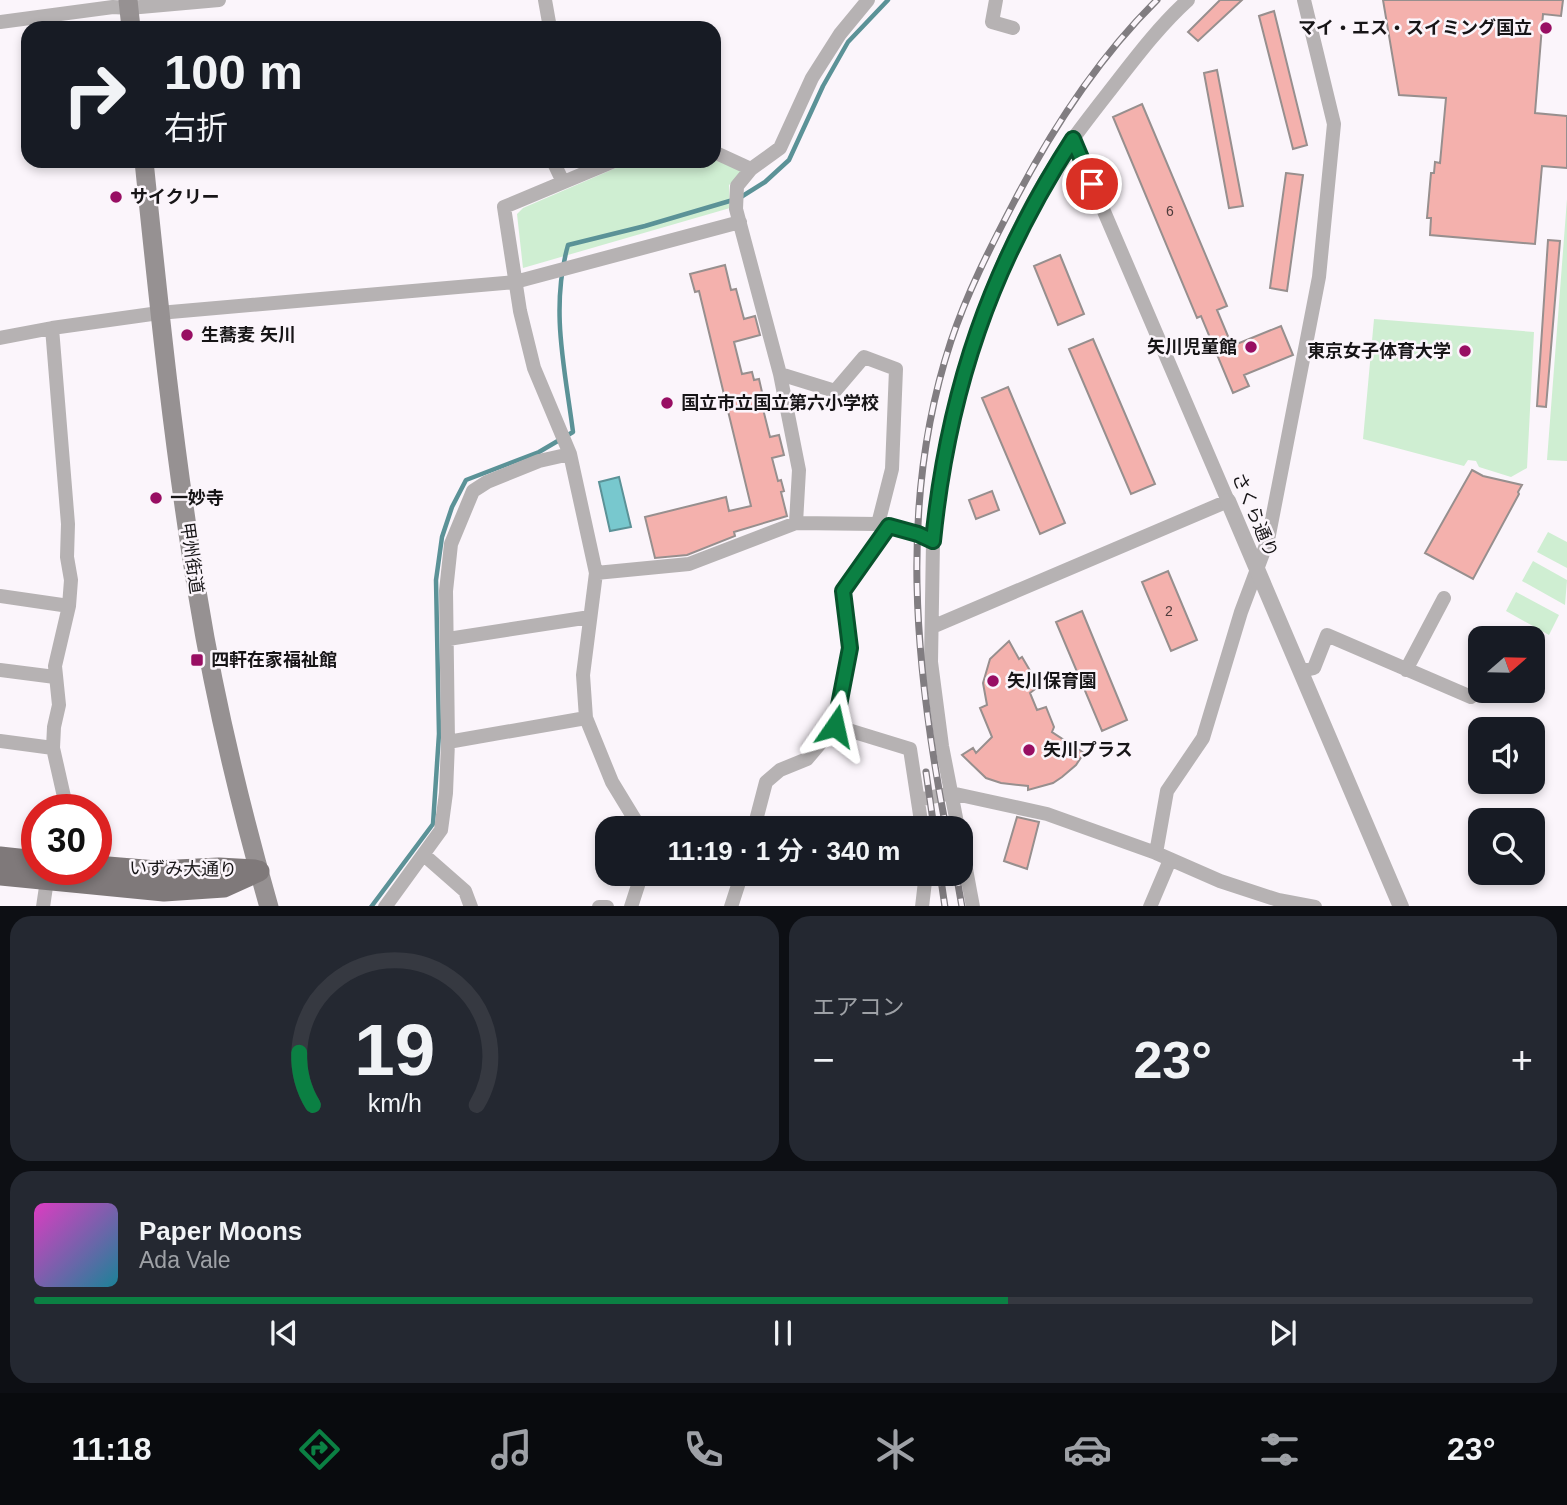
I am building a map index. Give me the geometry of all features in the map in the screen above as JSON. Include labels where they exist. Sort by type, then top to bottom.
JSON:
[{"type":"main road","name":"甲州街道","points":[[145,168],[159,313],[198,598],[233,774],[269,906]]},
{"type":"main road","points":[[0,857],[21,859]]},
{"type":"main road","name":"いずみ大通り","points":[[112,867],[156,871],[219,868],[259,871]]},
{"type":"main road","name":"いずみ大通り","points":[[111,885],[141,890],[197,890],[224,887],[259,871]]},
{"type":"main road","name":"いずみ大通り","points":[[0,875],[21,875]]},
{"type":"street","points":[[0,22],[113,7],[129,12],[219,0]]},
{"type":"street","points":[[545,0],[549,21]]},
{"type":"street","points":[[796,523],[799,470],[780,374],[738,215],[737,186],[751,169],[780,148],[813,78],[840,34],[868,0]]},
{"type":"street","points":[[996,0],[992,22],[1013,28]]},
{"type":"street","points":[[956,816],[931,662],[933,541],[937,495],[960,385],[990,295],[1027,215],[1073,139],[1133,61],[1188,0]]},
{"type":"street","points":[[1156,853],[1167,791],[1203,738],[1241,612],[1268,540],[1317,290],[1334,124],[1304,0]]},
{"type":"street","name":"さくら通り","points":[[1073,139],[1401,906]]},
{"type":"street","points":[[721,155],[751,169]]},
{"type":"street","points":[[556,168],[563,181]]},
{"type":"street","points":[[596,168],[504,207],[520,311],[534,368],[565,443],[596,573],[583,675],[586,718],[612,782],[633,816]]},
{"type":"street","points":[[0,338],[159,313],[515,282],[738,215]]},
{"type":"street","points":[[52,328],[68,524],[67,557],[71,580],[69,606],[55,677],[59,705],[53,748],[63,794]]},
{"type":"street","points":[[757,816],[766,782],[780,770],[807,759],[835,726],[850,648],[843,591],[883,525],[892,469],[897,369],[864,357],[835,391],[780,374]]},
{"type":"street","points":[[385,906],[441,830],[448,742],[447,564],[451,544],[473,491],[487,482],[539,461],[565,443]]},
{"type":"street","points":[[932,628],[1227,501]]},
{"type":"street","points":[[596,573],[689,564],[796,523],[883,525],[933,541]]},
{"type":"street","points":[[0,597],[69,606]]},
{"type":"street","points":[[1406,670],[1444,598]]},
{"type":"street","points":[[448,639],[590,617]]},
{"type":"street","points":[[1301,671],[1314,668],[1327,635],[1468,696]]},
{"type":"street","points":[[0,670],[55,677]]},
{"type":"street","points":[[448,742],[586,718]]},
{"type":"street","points":[[835,726],[911,749],[920,816]]},
{"type":"street","points":[[0,741],[53,748]]},
{"type":"street","points":[[918,800],[951,793],[1047,814],[1156,853],[1279,903],[1315,906]]},
{"type":"street","points":[[424,855],[465,891],[471,906]]},
{"type":"street","points":[[1150,906],[1170,860]]},
{"type":"street","points":[[43,906],[48,885]]},
{"type":"street","points":[[631,906],[638,886]]},
{"type":"street","points":[[731,906],[738,886]]},
{"type":"street","points":[[922,906],[924,886]]},
{"type":"street","points":[[969,886],[973,906]]},
{"type":"street","points":[[599,906],[607,906]]},
{"type":"green space","points":[[721,162],[744,171],[729,185],[730,208],[523,268],[517,214],[523,208],[616,168],[721,168]]},
{"type":"green space","points":[[1567,199],[1567,461],[1547,460]]},
{"type":"green space","points":[[1374,319],[1534,332],[1527,468],[1511,477],[1479,467],[1476,461],[1468,460],[1464,466],[1363,439]]},
{"type":"green space","points":[[1548,532],[1567,542],[1567,568],[1537,552]]},
{"type":"green space","points":[[1533,561],[1567,580],[1565,605],[1522,581]]},
{"type":"green space","points":[[1516,592],[1559,615],[1549,635],[1545,633],[1545,626],[1533,626],[1506,611]]},
{"type":"water","points":[[619,477],[631,527],[610,531],[599,482]]},
{"type":"building","points":[[1220,0],[1242,0],[1198,41],[1188,32]]},
{"type":"building","points":[[1383,0],[1563,0],[1561,16],[1543,14],[1535,113],[1567,116],[1567,168],[1542,166],[1535,244],[1430,235],[1431,218],[1427,218],[1431,173],[1434,173],[1435,162],[1440,163],[1446,98],[1399,95]]},
{"type":"building","points":[[1274,11],[1307,145],[1293,149],[1259,16]]},
{"type":"building","points":[[1217,70],[1243,206],[1229,208],[1204,73]]},
{"type":"building","points":[[1142,104],[1227,306],[1217,310],[1232,346],[1281,326],[1293,355],[1244,375],[1249,386],[1233,393],[1201,316],[1197,318],[1113,117]]},
{"type":"building","points":[[1286,173],[1303,175],[1287,291],[1270,288]]},
{"type":"building","points":[[1548,240],[1560,241],[1546,407],[1537,406]]},
{"type":"building","points":[[1060,255],[1084,314],[1058,325],[1034,266]]},
{"type":"building","points":[[725,265],[731,290],[736,289],[744,319],[755,316],[760,335],[734,342],[742,374],[752,372],[754,380],[759,379],[762,392],[759,393],[770,437],[779,435],[784,455],[772,458],[778,481],[781,480],[784,491],[781,492],[787,516],[734,532],[735,536],[687,555],[655,558],[645,517],[726,497],[729,511],[751,506],[699,291],[695,292],[690,274]]},
{"type":"building","points":[[1093,339],[1155,484],[1131,494],[1069,349]]},
{"type":"building","points":[[1008,387],[1065,523],[1040,534],[982,398]]},
{"type":"building","points":[[1472,470],[1483,476],[1522,485],[1473,579],[1425,553]]},
{"type":"building","points":[[992,491],[999,510],[976,519],[969,500]]},
{"type":"building","points":[[1168,571],[1197,640],[1171,651],[1142,582]]},
{"type":"building","points":[[1082,611],[1127,720],[1102,731],[1056,622]]},
{"type":"building","name":"矢川プラス","points":[[1009,641],[1039,686],[1030,693],[1037,710],[1046,707],[1054,727],[1052,732],[1084,753],[1076,765],[1053,783],[1028,790],[1028,786],[1001,783],[986,778],[962,755],[973,748],[976,753],[992,737],[980,708],[987,705],[983,683],[990,659]]},
{"type":"building","points":[[1017,817],[1039,822],[1027,869],[1004,861]]},
{"type":"waterway","points":[[741,197],[765,182],[789,160],[823,86],[848,42],[888,0]]},
{"type":"waterway","points":[[372,906],[433,824],[439,734],[436,580],[442,537],[452,507],[466,480],[539,452],[573,432],[563,362],[560,316],[560,292],[568,245],[733,200]]},
{"type":"railway","points":[[944,816],[926,706],[917,584],[923,462],[934,401],[964,306],[1029,175],[1060,121],[1096,70],[1135,22],[1157,0]]},
{"type":"railway","points":[[926,772],[932,816]]},
{"type":"railway","points":[[942,886],[945,906]]},
{"type":"railway","points":[[958,886],[962,906]]},
{"type":"place","name":"マイ・エス・スイミング国立","points":[[1546,28]]},
{"type":"place","name":"サイクリー","points":[[116,197]]},
{"type":"place","name":"生蕎麦 矢川","points":[[187,335]]},
{"type":"place","name":"矢川児童館","points":[[1251,347]]},
{"type":"place","name":"東京女子体育大学","points":[[1465,351]]},
{"type":"place","name":"国立市立国立第六小学校","points":[[667,403]]},
{"type":"place","name":"一妙寺","points":[[156,498]]},
{"type":"place","name":"四軒在家福祉館","points":[[197,660]]},
{"type":"place","name":"矢川保育園","points":[[993,681]]},
{"type":"place","name":"矢川プラス","points":[[1029,750]]},
{"type":"route","points":[[835,726],[850,648],[843,591],[889,526],[933,541],[937,495],[952,417],[990,295],[1020,226],[1073,139],[1092,184]]}]
